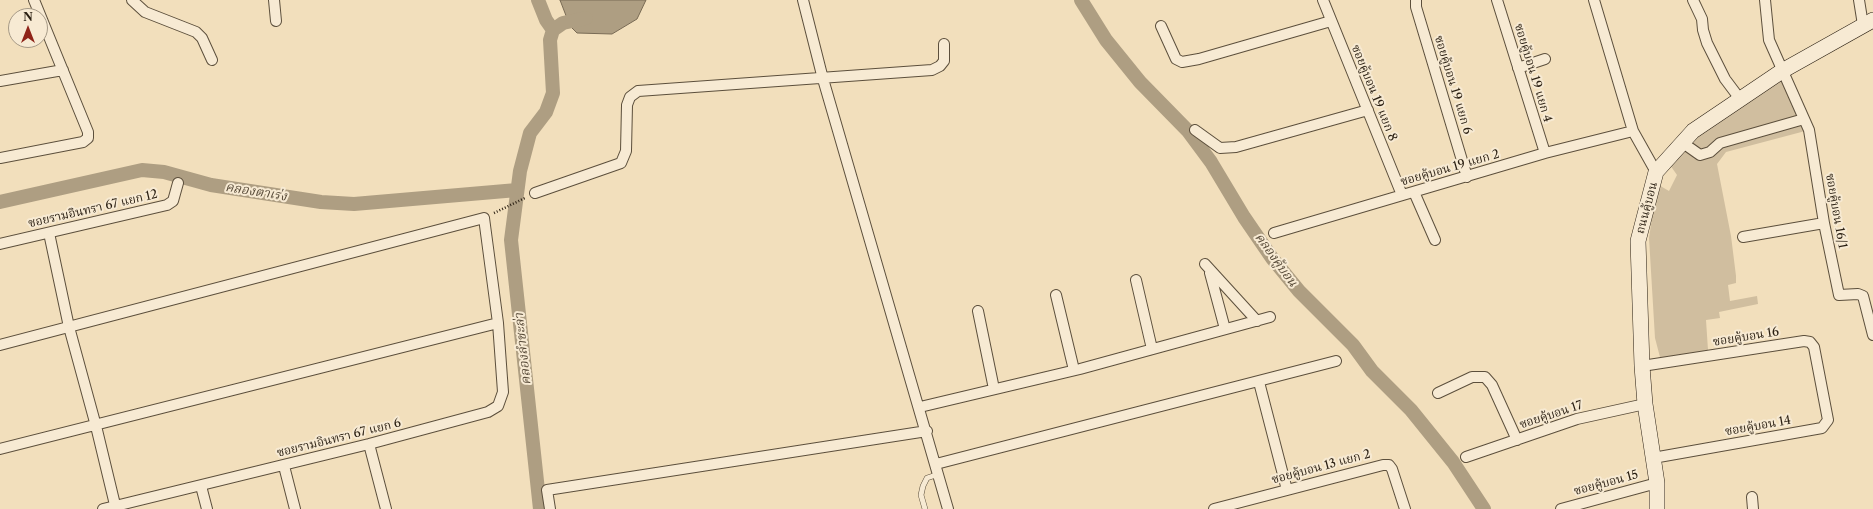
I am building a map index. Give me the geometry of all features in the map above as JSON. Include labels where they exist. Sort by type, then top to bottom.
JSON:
[{"type":"main road","name":"ถนนคู้บอน","points":[[1657,509],[1657,483],[1645,404],[1642,366],[1638,241],[1656,172],[1693,131],[1782,71],[1868,22]]},
{"type":"street","points":[[0,158],[83,142],[88,138],[88,132],[34,0]]},
{"type":"street","points":[[132,0],[145,12],[196,32],[202,38],[212,60]]},
{"type":"street","points":[[274,0],[276,21]]},
{"type":"street","points":[[803,0],[823,79],[927,431],[948,509]]},
{"type":"street","name":"ซอยคู้บอน 19 แยก 8","points":[[1323,0],[1402,195]]},
{"type":"street","name":"ซอยคู้บอน 19 แยก 6","points":[[1416,0],[1416,8],[1467,177]]},
{"type":"street","name":"ซอยคู้บอน 19 แยก 4","points":[[1497,0],[1545,153]]},
{"type":"street","points":[[1594,0],[1633,131],[1656,172]]},
{"type":"street","points":[[1693,0],[1702,19],[1703,30],[1707,43],[1725,79],[1740,99]]},
{"type":"street","name":"ซอยคู้บอน 16/1","points":[[1765,0],[1769,40],[1809,130],[1824,223],[1839,295],[1858,294],[1863,296],[1873,335]]},
{"type":"street","points":[[1859,0],[1868,22]]},
{"type":"street","points":[[1161,26],[1176,59],[1182,62],[1199,59],[1331,21]]},
{"type":"street","points":[[535,193],[621,163],[626,151],[627,105],[630,97],[638,91],[823,79],[932,70],[940,66],[944,61],[944,44]]},
{"type":"street","points":[[1518,68],[1545,59]]},
{"type":"street","points":[[0,81],[62,70]]},
{"type":"street","points":[[1195,130],[1220,148],[1236,147],[1368,110]]},
{"type":"street","points":[[1683,143],[1700,155],[1710,152],[1720,143],[1804,120]]},
{"type":"street","name":"ซอยคู้บอน 19 แยก 2","points":[[1274,233],[1545,153],[1633,131]]},
{"type":"street","name":"ซอยรามอินทรา 67 แยก 12","points":[[0,244],[167,205],[173,201],[178,183]]},
{"type":"street","points":[[1414,192],[1435,240]]},
{"type":"street","points":[[0,345],[484,218],[498,324],[0,450]]},
{"type":"street","points":[[1743,237],[1824,223]]},
{"type":"street","points":[[49,233],[69,326],[96,426],[115,507]]},
{"type":"street","points":[[1224,329],[1207,268],[1257,321]]},
{"type":"street","points":[[1136,280],[1152,349]]},
{"type":"street","points":[[1056,295],[1074,370]]},
{"type":"street","points":[[978,311],[994,389]]},
{"type":"street","points":[[920,407],[1074,370],[1270,317]]},
{"type":"street","name":"ซอยรามอินทรา 67 แยก 6","points":[[103,509],[284,466],[488,412],[498,406],[503,392],[498,324]]},
{"type":"street","name":"ซอยคู้บอน 16","points":[[1642,366],[1804,341],[1810,342],[1814,347],[1821,385]]},
{"type":"street","points":[[938,469],[1336,361]]},
{"type":"street","points":[[1438,393],[1472,377],[1486,377],[1492,385],[1517,440]]},
{"type":"street","points":[[1259,382],[1287,490]]},
{"type":"street","name":"ซอยคู้บอน 14","points":[[1653,458],[1822,428],[1828,420],[1821,385]]},
{"type":"street","name":"ซอยคู้บอน 17","points":[[1466,457],[1577,419],[1645,404]]},
{"type":"street","points":[[550,509],[547,490],[927,431]]},
{"type":"street","points":[[369,444],[386,509]]},
{"type":"street","name":"ซอยคู้บอน 13 แยก 2","points":[[1214,509],[1383,465],[1388,465],[1392,469],[1405,509]]},
{"type":"street","points":[[284,466],[295,509]]},
{"type":"street","name":"ซอยคู้บอน 15","points":[[1561,509],[1657,483]]},
{"type":"street","points":[[201,486],[207,509]]},
{"type":"street","points":[[1752,497],[1753,509]]},
{"type":"lane","points":[[925,509],[921,496],[923,486],[927,478],[938,469]]},
{"type":"path","points":[[493,214],[535,193]]},
{"type":"shaded area","points":[[560,0],[646,0],[637,19],[612,34],[577,33],[570,26]]},
{"type":"shaded area","points":[[1782,75],[1809,130],[1726,152],[1717,164],[1731,236],[1736,276],[1736,283],[1728,285],[1730,301],[1757,296],[1758,304],[1719,312],[1720,318],[1706,320],[1708,350],[1661,361],[1655,338],[1649,238],[1657,184],[1669,191],[1677,175],[1670,165],[1701,132]]},
{"type":"waterway","points":[[538,0],[546,20],[553,30]]},
{"type":"waterway","name":"คลองคู้บอน","points":[[1081,0],[1106,40],[1140,82],[1188,131],[1211,162],[1244,217],[1272,258],[1299,291],[1353,345],[1372,371],[1411,410],[1453,462],[1484,509]]},
{"type":"waterway","points":[[553,30],[563,23],[586,18]]},
{"type":"waterway","name":"คลองลำชะล่า","points":[[540,509],[511,240],[520,171],[530,133],[546,112],[553,93],[550,40],[553,30]]},
{"type":"waterway","name":"คลองตาเร่ง","points":[[0,202],[142,170],[164,172],[211,185],[321,202],[354,204],[517,190]]}]
